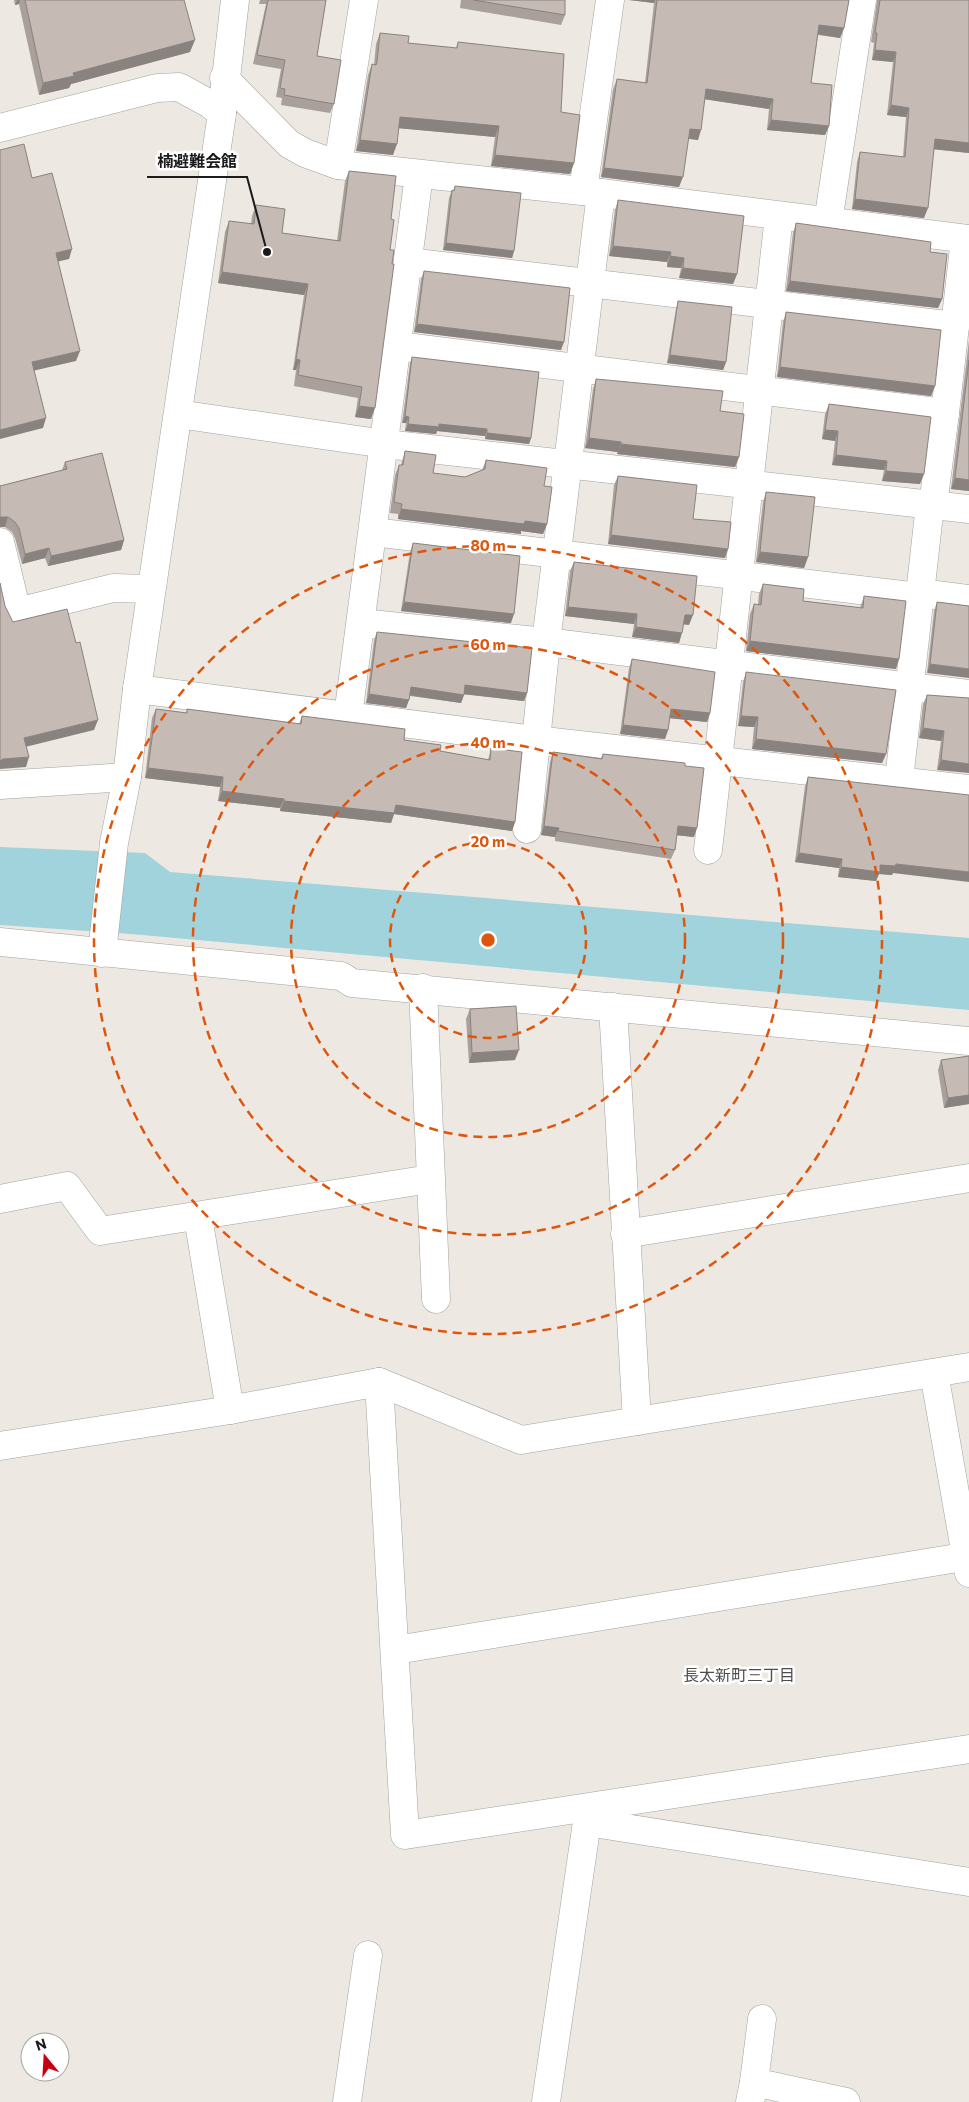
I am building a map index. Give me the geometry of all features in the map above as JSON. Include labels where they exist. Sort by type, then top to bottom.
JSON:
[{"type":"street","points":[[103,947],[114,843],[127,777],[137,689],[222,113],[224,78],[234,0]]},
{"type":"street","points":[[338,165],[364,0]]},
{"type":"street","points":[[527,829],[546,642],[590,284],[592,192],[610,0]]},
{"type":"street","points":[[828,222],[862,0]]},
{"type":"street","points":[[224,78],[289,144],[305,153],[338,165],[592,192],[967,239],[919,595],[899,780]]},
{"type":"street","points":[[0,128],[157,88],[179,87],[222,113]]},
{"type":"street","points":[[348,716],[419,175]]},
{"type":"street","points":[[708,850],[779,216]]},
{"type":"street","points":[[408,262],[955,326]]},
{"type":"street","points":[[397,346],[759,392],[945,413]]},
{"type":"street","points":[[178,414],[385,444],[969,509]]},
{"type":"street","points":[[373,532],[739,576],[969,599]]},
{"type":"street","points":[[0,542],[18,612],[113,588],[152,589]]},
{"type":"street","points":[[361,623],[546,642],[969,694]]},
{"type":"street","points":[[137,689],[535,740],[969,789]]},
{"type":"street","points":[[0,785],[127,777]]},
{"type":"street","points":[[0,942],[103,947],[341,976],[352,982],[969,1041]]},
{"type":"street","points":[[423,988],[436,1299]]},
{"type":"street","points":[[613,1007],[637,1421]]},
{"type":"street","points":[[625,1234],[969,1178]]},
{"type":"street","points":[[0,1199],[68,1186],[100,1232],[430,1179]]},
{"type":"street","points":[[198,1217],[230,1410]]},
{"type":"street","points":[[0,1446],[230,1410],[379,1382],[521,1440],[969,1367]]},
{"type":"street","points":[[396,1650],[968,1562],[934,1373]]},
{"type":"street","points":[[379,1382],[396,1650],[405,1835],[586,1816],[969,1749]]},
{"type":"street","points":[[586,1816],[969,1882]]},
{"type":"street","points":[[546,2102],[586,1816]]},
{"type":"street","points":[[347,2102],[368,1955]]},
{"type":"street","points":[[762,2019],[752,2092],[846,2102]]},
{"type":"water","points":[[0,847],[145,853],[170,872],[969,938],[969,1010],[131,934],[0,925]]},
{"type":"building","points":[[25,0],[184,0],[195,40],[73,73],[74,76],[43,83]]},
{"type":"building","points":[[268,0],[326,0],[317,56],[341,60],[334,104],[284,95],[285,89],[280,88],[285,60],[257,55]]},
{"type":"building","points":[[473,0],[565,0],[565,15]]},
{"type":"building","points":[[657,0],[849,0],[844,28],[819,25],[811,83],[832,85],[829,126],[771,120],[773,99],[706,89],[701,130],[690,129],[683,177],[604,168],[617,79],[647,83]]},
{"type":"building","points":[[880,0],[969,0],[969,143],[935,139],[928,208],[855,199],[860,152],[905,157],[909,108],[891,105],[896,52],[875,50],[877,33],[875,33]]},
{"type":"building","points":[[380,33],[409,36],[408,43],[457,48],[458,42],[564,54],[561,112],[580,115],[574,163],[495,155],[499,126],[400,117],[397,144],[360,140],[372,64],[376,65],[377,62]]},
{"type":"building","points":[[24,144],[32,178],[52,173],[72,249],[56,253],[80,351],[32,362],[46,418],[0,430],[0,150]]},
{"type":"building","points":[[349,171],[396,176],[391,219],[394,220],[390,250],[394,250],[392,264],[394,264],[375,408],[359,406],[362,387],[298,375],[300,360],[296,359],[308,284],[222,272],[229,221],[254,224],[256,205],[285,209],[282,233],[340,241]]},
{"type":"building","points":[[455,186],[521,193],[514,251],[446,243],[452,190],[454,191]]},
{"type":"building","points":[[618,200],[744,216],[737,274],[683,268],[684,258],[670,256],[671,252],[613,246]]},
{"type":"building","points":[[796,223],[931,242],[930,252],[947,254],[942,299],[790,281]]},
{"type":"building","points":[[424,271],[570,288],[564,342],[417,324]]},
{"type":"building","points":[[678,301],[732,307],[726,362],[670,355]]},
{"type":"building","points":[[786,312],[941,330],[935,386],[780,367]]},
{"type":"building","points":[[412,357],[539,372],[531,438],[487,433],[487,429],[439,424],[439,427],[408,424],[409,417],[405,416]]},
{"type":"building","points":[[969,360],[969,480],[955,478]]},
{"type":"building","points":[[596,379],[723,391],[720,411],[744,414],[739,457],[621,444],[621,442],[589,438]]},
{"type":"building","points":[[829,404],[931,417],[924,474],[886,471],[887,461],[836,455],[838,431],[825,430]]},
{"type":"building","points":[[405,451],[436,455],[433,473],[465,477],[485,469],[486,460],[547,468],[544,486],[552,487],[547,524],[525,521],[524,524],[401,509],[402,504],[394,502],[399,465],[403,465]]},
{"type":"building","points":[[102,453],[124,540],[51,556],[49,548],[25,554],[19,528],[15,522],[8,517],[0,517],[0,486],[67,469],[65,462]]},
{"type":"building","points":[[618,476],[697,485],[693,519],[731,522],[728,549],[611,535]]},
{"type":"building","points":[[766,492],[815,497],[808,557],[760,552]]},
{"type":"building","points":[[413,543],[520,556],[514,614],[404,602]]},
{"type":"building","points":[[574,562],[697,576],[693,615],[685,615],[682,633],[636,627],[637,614],[568,607]]},
{"type":"building","points":[[0,583],[5,606],[13,622],[67,609],[76,643],[80,642],[98,720],[24,738],[29,757],[3,759],[0,761]]},
{"type":"building","points":[[763,584],[804,589],[803,601],[863,608],[864,596],[906,601],[899,659],[750,641],[754,604],[761,605]]},
{"type":"building","points":[[937,602],[969,606],[969,669],[930,664]]},
{"type":"building","points":[[377,632],[532,648],[527,693],[465,685],[464,695],[411,687],[409,700],[369,694]]},
{"type":"building","points":[[632,659],[715,672],[710,713],[671,709],[668,730],[623,725]]},
{"type":"building","points":[[746,672],[896,690],[886,754],[756,739],[758,717],[741,716]]},
{"type":"building","points":[[927,695],[969,698],[969,764],[941,760],[944,731],[923,728]]},
{"type":"building","points":[[156,709],[187,713],[187,709],[301,724],[302,716],[405,729],[404,740],[441,745],[440,751],[490,760],[491,748],[522,752],[515,822],[396,805],[394,813],[284,801],[284,799],[222,791],[223,777],[148,768]]},
{"type":"building","points":[[553,752],[602,759],[603,754],[685,763],[685,766],[704,768],[697,828],[678,826],[675,850],[558,831],[559,828],[544,826]]},
{"type":"building","points":[[808,777],[969,795],[969,872],[896,864],[895,866],[880,865],[880,872],[841,867],[842,859],[799,853]]},
{"type":"building","points":[[516,1006],[519,1050],[472,1053],[470,1009]]},
{"type":"building","points":[[969,1056],[969,1095],[948,1098],[941,1060]]},
{"type":"place","name":"楠避難会館","points":[[267,252]]},
{"type":"district","name":"長太新町三丁目","points":[[739,1675]]}]
